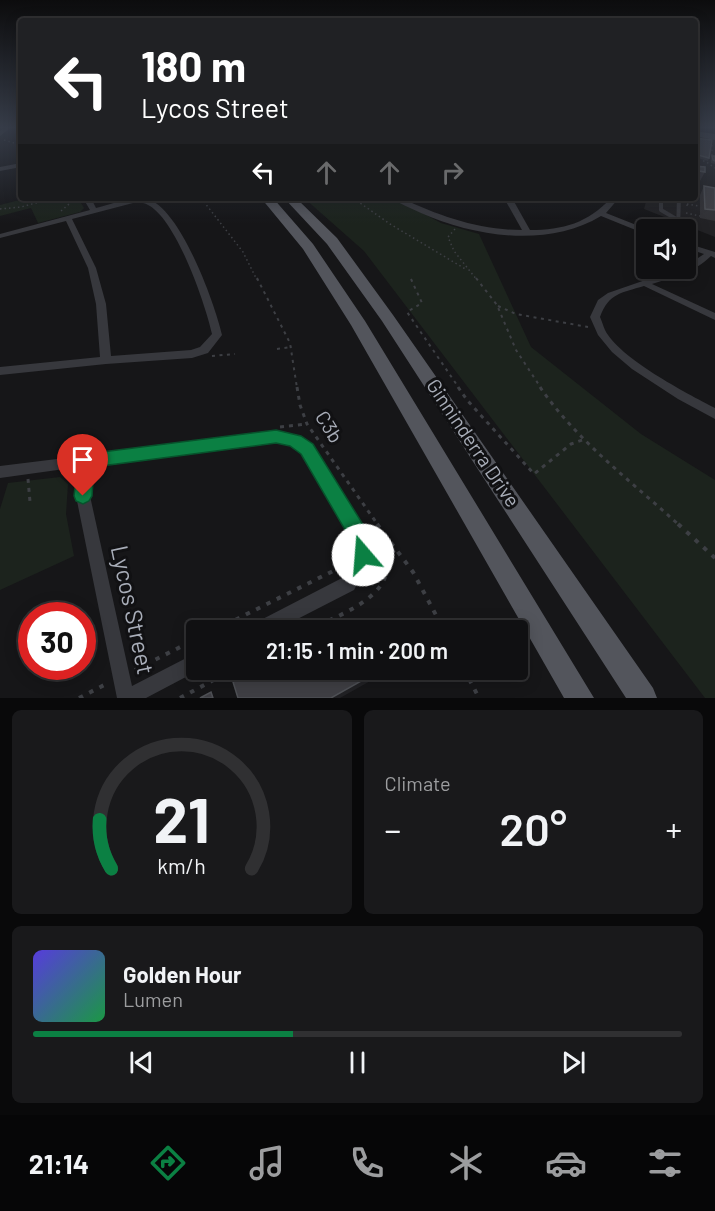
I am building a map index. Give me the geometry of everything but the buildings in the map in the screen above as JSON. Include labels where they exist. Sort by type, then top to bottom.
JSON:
[{"type":"main road","name":"Ginninderra Drive","points":[[270,201],[308,247],[359,325],[420,433],[580,698]]},
{"type":"main road","name":"Ginninderra Drive","points":[[293,201],[332,241],[388,318],[468,433],[643,698]]},
{"type":"street","points":[[0,169],[18,166]]},
{"type":"street","points":[[89,201],[94,211]]},
{"type":"street","points":[[0,236],[133,201],[146,201],[174,231],[190,258],[205,293],[217,335],[204,350],[192,354],[0,371]]},
{"type":"street","points":[[402,201],[458,224],[495,231],[527,233],[567,228],[590,221],[602,214],[613,201]]},
{"type":"street","points":[[510,201],[527,233]]},
{"type":"street","points":[[602,214],[636,227]]},
{"type":"street","points":[[68,218],[92,268],[101,304],[106,360]]},
{"type":"street","points":[[696,248],[713,254]]},
{"type":"street","points":[[713,254],[693,266],[609,296],[600,302],[595,316],[597,327],[604,339],[624,357],[715,414]]},
{"type":"street","points":[[644,283],[715,317]]},
{"type":"street","points":[[0,472],[276,437],[295,441],[307,449],[360,538],[363,555],[348,584],[278,620]]},
{"type":"street","name":"Lycos Street","points":[[86,461],[83,496],[127,698]]},
{"type":"street","points":[[127,698],[186,667]]},
{"type":"lane","points":[[661,201],[662,210],[676,219]]},
{"type":"lane","points":[[678,219],[680,201]]},
{"type":"path","points":[[699,161],[712,159]]},
{"type":"path","points":[[705,161],[715,167]]},
{"type":"path","points":[[698,193],[706,194]]},
{"type":"path","points":[[0,209],[21,207],[43,201]]},
{"type":"path","name":"C3b","points":[[203,201],[243,252],[292,347],[303,416],[395,550],[413,572],[439,620]]},
{"type":"path","points":[[357,201],[390,224],[459,263],[470,272]]},
{"type":"path","points":[[687,204],[699,206]]},
{"type":"path","points":[[686,213],[700,216]]},
{"type":"path","points":[[458,224],[448,237],[454,251],[496,305],[516,350],[551,403],[585,439],[715,558]]},
{"type":"path","points":[[411,279],[422,303],[407,312],[467,400],[534,474],[571,444],[585,439]]},
{"type":"path","points":[[496,305],[516,314],[597,327]]},
{"type":"path","points":[[277,349],[292,347]]},
{"type":"path","points":[[30,502],[27,486],[32,468]]},
{"type":"path","points":[[235,620],[334,570],[346,556],[384,554],[395,550]]},
{"type":"path","points":[[327,620],[366,599],[376,591],[386,573],[384,554]]},
{"type":"path","points":[[79,698],[186,644]]},
{"type":"path","points":[[180,698],[214,680]]},
{"type":"path","points":[[470,680],[479,698]]},
{"type":"shaded area","points":[[698,159],[715,159],[715,237],[696,230],[696,219],[669,219],[644,209],[646,201],[698,201]]},
{"type":"shaded area","points":[[18,200],[80,201],[84,208],[80,212],[38,223],[31,208],[0,216],[0,205]]},
{"type":"shaded area","points":[[307,201],[401,201],[441,223],[479,234],[531,347],[641,434],[715,480],[715,698],[705,698],[364,251]]},
{"type":"shaded area","points":[[60,477],[68,484],[66,514],[74,556],[0,590],[0,509],[8,483]]},
{"type":"route","points":[[83,496],[86,461],[276,437],[295,441],[307,449],[360,538],[363,555]]}]
